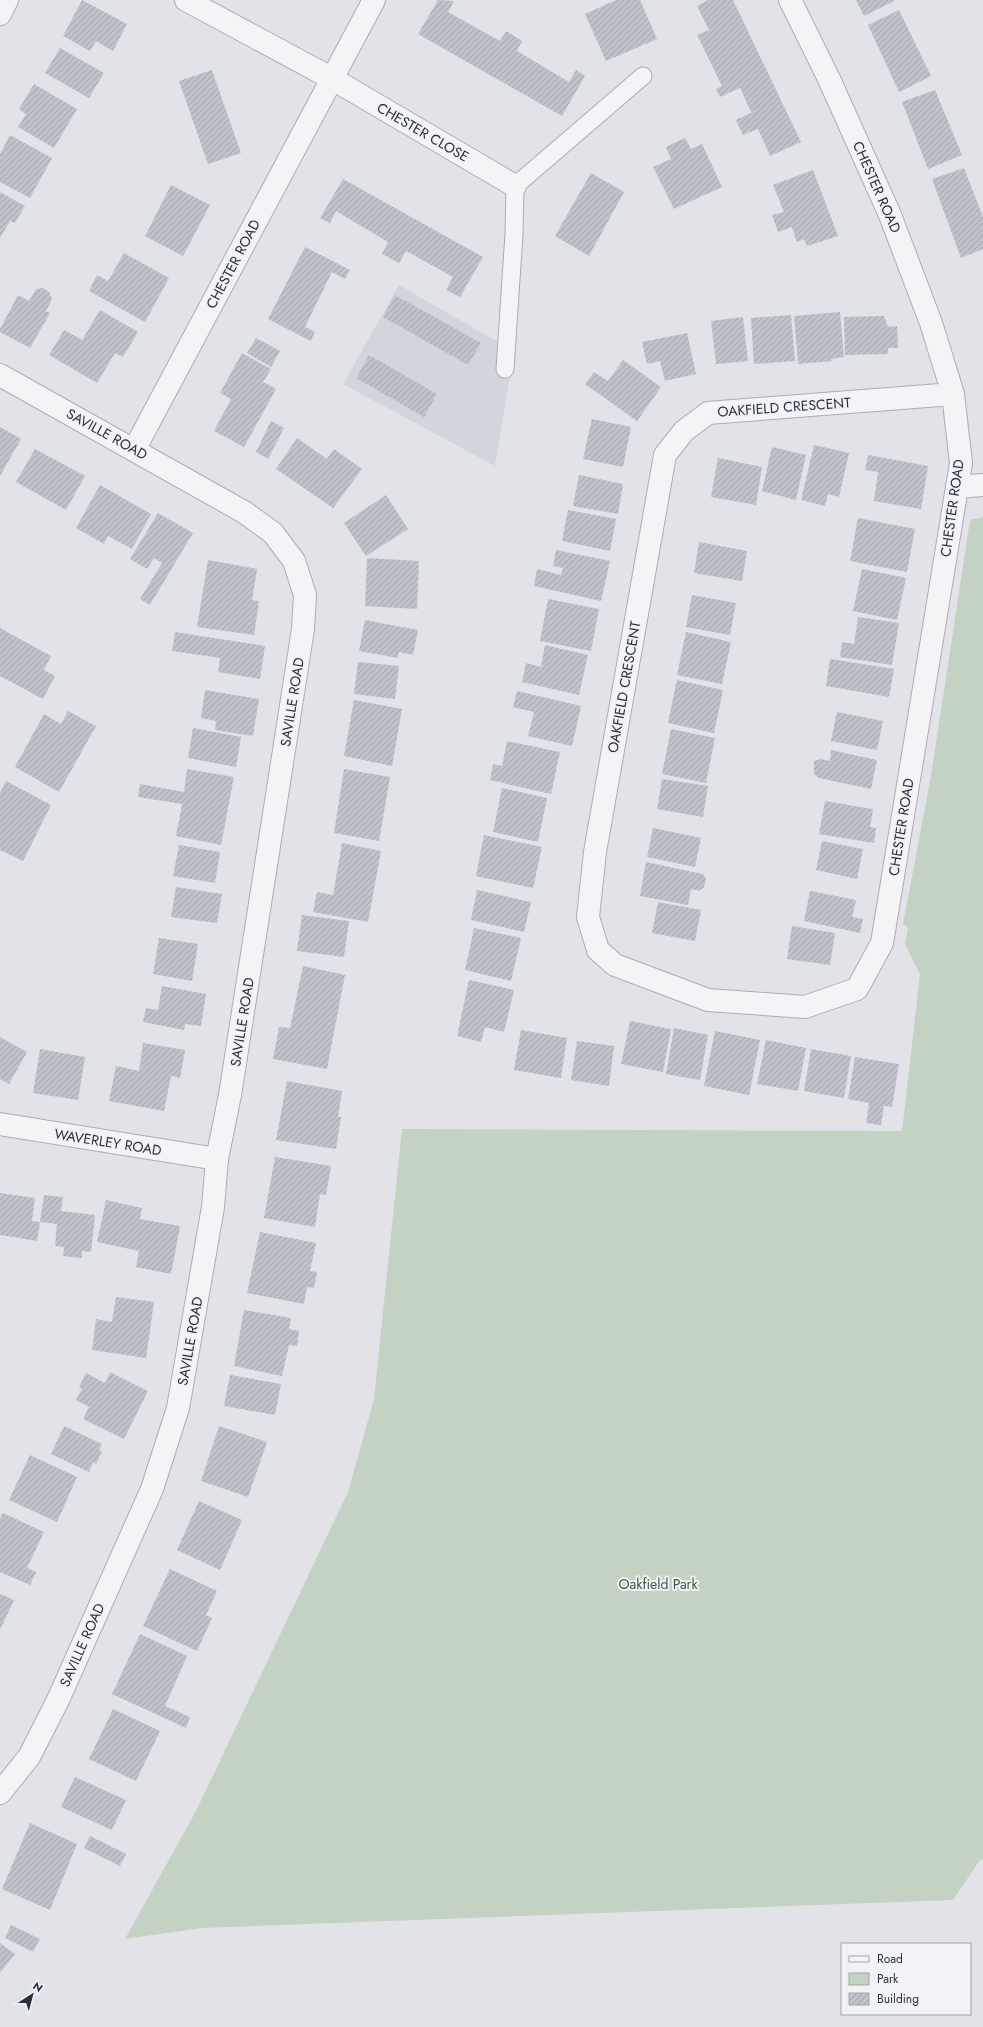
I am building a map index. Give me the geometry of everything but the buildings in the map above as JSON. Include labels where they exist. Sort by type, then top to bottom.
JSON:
[{"type":"street","points":[[0,14],[7,0]]},
{"type":"street","points":[[186,0],[331,78]]},
{"type":"street","name":"CHESTER ROAD","points":[[134,450],[331,78],[374,0]]},
{"type":"street","name":"CHESTER ROAD","points":[[790,0],[890,215],[931,323],[953,394],[961,463],[882,943],[857,989]]},
{"type":"street","name":"CHESTER CLOSE","points":[[331,78],[515,186]]},
{"type":"street","name":"SAVILLE ROAD","points":[[0,375],[244,512],[273,533],[294,562],[305,595],[303,629],[232,1087],[217,1159],[213,1207],[178,1408],[152,1489],[58,1700],[29,1757],[0,1793]]},
{"type":"street","name":"OAKFIELD CRESCENT","points":[[857,989],[805,1007],[708,1000],[615,965],[598,950],[588,917],[595,852],[665,455],[684,431],[708,413],[953,394]]},
{"type":"street","points":[[957,487],[983,485]]},
{"type":"street","name":"WAVERLEY ROAD","points":[[0,1124],[217,1159]]},
{"type":"lane","points":[[505,369],[514,234],[515,186],[643,76]]},
{"type":"shaded area","points":[[399,285],[514,351],[495,466],[343,384]]},
{"type":"green space","name":"Oakfield Park","points":[[983,517],[983,1859],[980,1860],[953,1900],[202,1928],[125,1939],[196,1811],[348,1492],[374,1399],[402,1129],[902,1131],[920,975],[905,944],[908,928],[903,924],[931,776],[970,520]]}]
